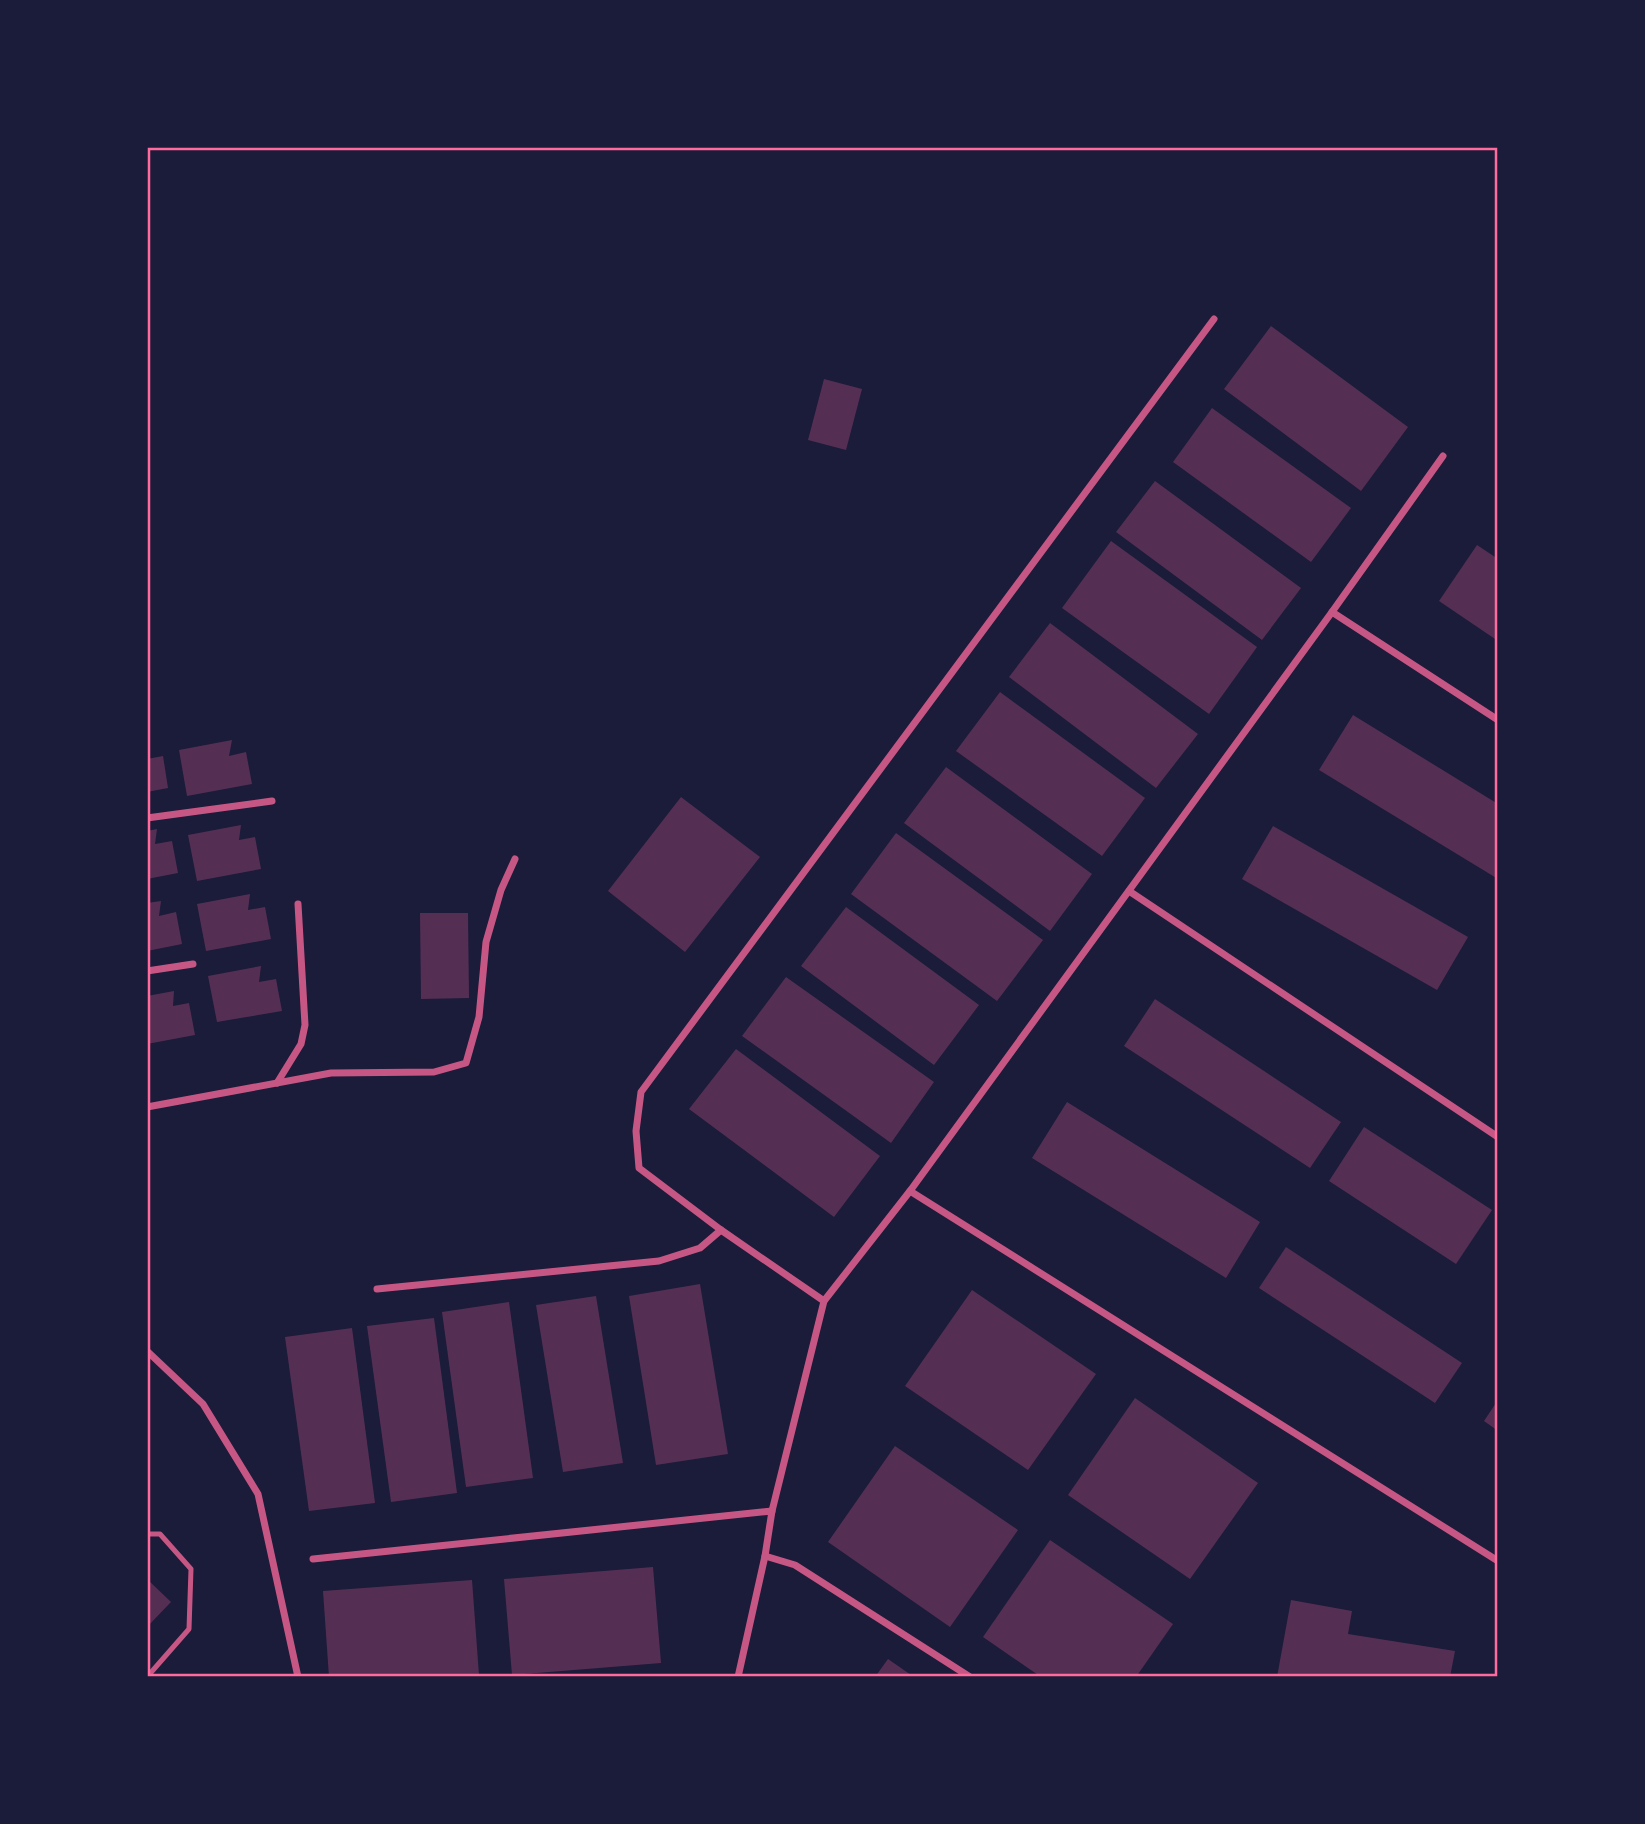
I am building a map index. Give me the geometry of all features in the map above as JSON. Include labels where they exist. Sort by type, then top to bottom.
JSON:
[{"type":"street","points":[[824,1301],[721,1230],[639,1168],[636,1131],[641,1092],[1214,319]]},
{"type":"street","points":[[738,1677],[765,1556],[772,1511],[824,1301],[910,1191],[1443,456]]},
{"type":"street","points":[[1332,612],[1498,720]]},
{"type":"street","points":[[147,818],[272,801]]},
{"type":"street","points":[[147,1107],[331,1073],[434,1072],[466,1063],[479,1017],[486,942],[501,890],[515,859]]},
{"type":"street","points":[[1129,891],[1498,1137]]},
{"type":"street","points":[[276,1083],[300,1044],[305,1025],[298,904]]},
{"type":"street","points":[[147,971],[193,964]]},
{"type":"street","points":[[910,1191],[1498,1561]]},
{"type":"street","points":[[377,1289],[659,1261],[701,1248],[721,1230]]},
{"type":"street","points":[[147,1351],[203,1404],[258,1494],[298,1677]]},
{"type":"street","points":[[313,1559],[772,1511]]},
{"type":"street","points":[[765,1556],[795,1565],[970,1677]]},
{"type":"lane","points":[[147,1534],[160,1534],[191,1569],[189,1629],[147,1677]]},
{"type":"building","points":[[1271,326],[1408,427],[1361,491],[1224,389]]},
{"type":"building","points":[[824,379],[862,389],[846,450],[808,440]]},
{"type":"building","points":[[1212,408],[1351,508],[1311,562],[1173,462]]},
{"type":"building","points":[[1155,481],[1301,588],[1262,640],[1116,532]]},
{"type":"building","points":[[1111,541],[1257,647],[1209,714],[1062,608]]},
{"type":"building","points":[[1477,545],[1498,559],[1498,641],[1439,601]]},
{"type":"building","points":[[1050,623],[1198,734],[1156,788],[1009,677]]},
{"type":"building","points":[[1000,692],[1145,798],[1102,856],[956,751]]},
{"type":"building","points":[[1353,715],[1498,804],[1498,879],[1319,770]]},
{"type":"building","points":[[232,740],[229,756],[246,752],[252,784],[187,796],[179,750]]},
{"type":"building","points":[[163,756],[168,788],[147,792],[147,759]]},
{"type":"building","points":[[946,767],[1092,874],[1050,931],[904,823]]},
{"type":"building","points":[[681,797],[760,857],[685,952],[608,891]]},
{"type":"building","points":[[241,825],[239,840],[255,837],[261,869],[197,881],[188,835]]},
{"type":"building","points":[[1273,826],[1468,937],[1437,990],[1242,879]]},
{"type":"building","points":[[157,829],[155,844],[172,841],[178,873],[147,879],[147,831]]},
{"type":"building","points":[[896,833],[1043,940],[997,1001],[851,894]]},
{"type":"building","points":[[250,894],[248,910],[265,907],[271,939],[206,951],[197,904]]},
{"type":"building","points":[[161,901],[159,916],[176,912],[182,944],[147,951],[147,903]]},
{"type":"building","points":[[846,907],[979,1005],[934,1065],[801,966]]},
{"type":"building","points":[[420,913],[468,913],[469,998],[421,999]]},
{"type":"building","points":[[261,966],[259,982],[276,979],[282,1011],[217,1022],[208,976]]},
{"type":"building","points":[[786,977],[934,1082],[891,1143],[742,1036]]},
{"type":"building","points":[[174,991],[173,1006],[189,1003],[195,1035],[147,1044],[147,996]]},
{"type":"building","points":[[1155,999],[1341,1122],[1310,1168],[1124,1046]]},
{"type":"building","points":[[736,1049],[880,1156],[834,1217],[689,1109]]},
{"type":"building","points":[[1067,1102],[1260,1222],[1226,1278],[1032,1158]]},
{"type":"building","points":[[1364,1127],[1492,1210],[1456,1264],[1329,1181]]},
{"type":"building","points":[[1286,1247],[1462,1363],[1435,1403],[1259,1288]]},
{"type":"building","points":[[700,1284],[728,1454],[656,1465],[629,1296]]},
{"type":"building","points":[[972,1290],[1096,1374],[1028,1470],[905,1386]]},
{"type":"building","points":[[596,1296],[623,1463],[563,1472],[536,1305]]},
{"type":"building","points":[[509,1302],[533,1478],[466,1487],[442,1312]]},
{"type":"building","points":[[434,1318],[457,1493],[391,1502],[367,1326]]},
{"type":"building","points":[[352,1328],[375,1503],[309,1511],[285,1337]]},
{"type":"building","points":[[1135,1398],[1258,1483],[1190,1579],[1068,1495]]},
{"type":"building","points":[[1498,1400],[1498,1431],[1484,1421]]},
{"type":"building","points":[[895,1446],[1018,1530],[950,1627],[828,1542]]},
{"type":"building","points":[[1050,1540],[1173,1624],[1136,1677],[1041,1677],[983,1637]]},
{"type":"building","points":[[653,1567],[661,1663],[512,1675],[504,1579]]},
{"type":"building","points":[[147,1579],[171,1602],[147,1627]]},
{"type":"building","points":[[472,1580],[479,1675],[329,1677],[323,1591]]},
{"type":"building","points":[[1291,1600],[1352,1611],[1348,1634],[1455,1651],[1450,1677],[1277,1677]]},
{"type":"building","points":[[888,1659],[914,1677],[875,1677]]}]
